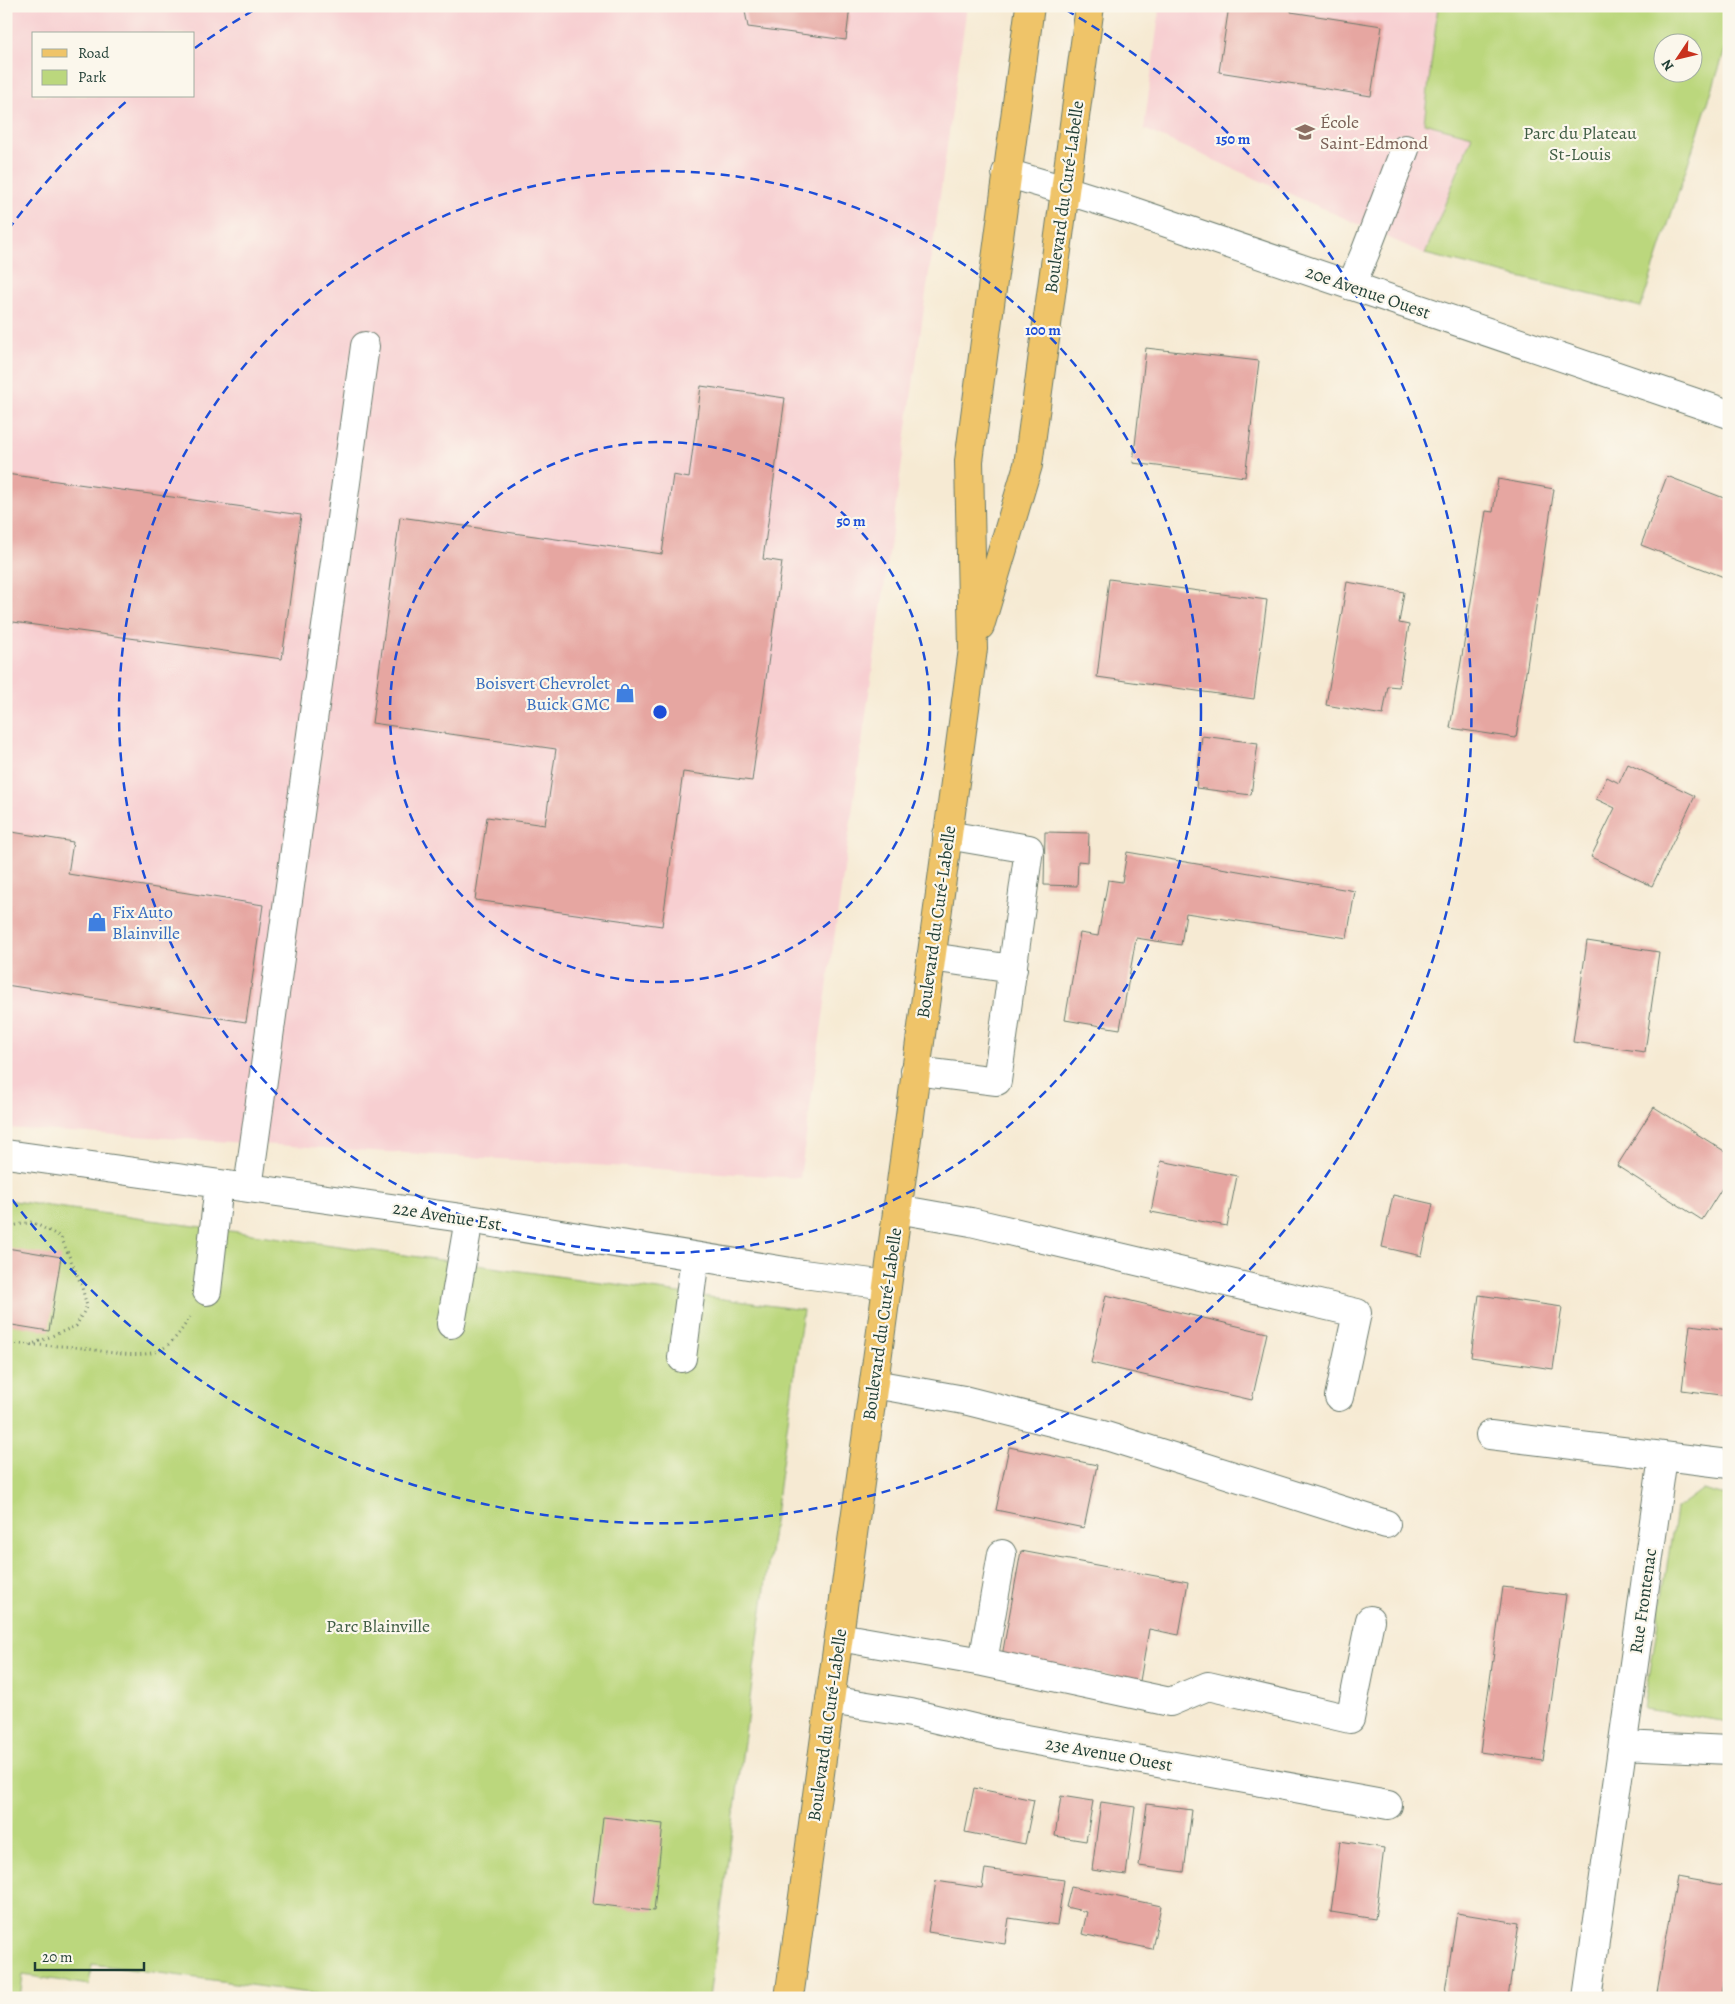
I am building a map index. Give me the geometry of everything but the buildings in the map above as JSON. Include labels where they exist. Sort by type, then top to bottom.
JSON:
[{"type":"main road","name":"Boulevard du Curé-Labelle","points":[[973,649],[969,461],[1006,173],[1030,6]]},
{"type":"main road","name":"Boulevard du Curé-Labelle","points":[[789,1998],[973,649],[1028,465],[1090,6]]},
{"type":"street","points":[[1351,286],[1366,253],[1405,149]]},
{"type":"street","name":"20e Avenue Ouest","points":[[1006,173],[1065,190],[1729,414]]},
{"type":"street","points":[[248,1188],[366,346]]},
{"type":"street","points":[[915,1071],[997,1081],[1013,969],[1029,849],[947,835]]},
{"type":"street","points":[[931,957],[1013,969]]},
{"type":"street","name":"22e Avenue Est","points":[[6,1154],[469,1218],[695,1257],[887,1286]]},
{"type":"street","points":[[207,1291],[219,1184]]},
{"type":"street","points":[[897,1209],[971,1222],[1357,1313],[1339,1397]]},
{"type":"street","points":[[451,1324],[469,1218]]},
{"type":"street","points":[[682,1358],[695,1257]]},
{"type":"street","points":[[874,1384],[964,1400],[1103,1435],[1386,1524]]},
{"type":"street","points":[[1490,1435],[1729,1464]]},
{"type":"street","name":"Rue Frontenac","points":[[1587,1998],[1663,1457]]},
{"type":"street","points":[[983,1662],[1002,1554]]},
{"type":"street","points":[[839,1637],[983,1662],[1170,1702],[1208,1686],[1350,1719],[1370,1620]]},
{"type":"street","name":"23e Avenue Ouest","points":[[830,1700],[911,1713],[1027,1739],[1388,1805]]},
{"type":"street","points":[[1622,1745],[1729,1750]]},
{"type":"path","points":[[6,1227],[32,1222],[61,1237],[81,1284],[87,1306],[76,1326],[27,1346]]},
{"type":"path","points":[[6,1342],[27,1346],[73,1347],[138,1355],[158,1351],[180,1334],[207,1291]]},
{"type":"shaded area","points":[[6,6],[967,6],[800,1178],[6,1128]]},
{"type":"shaded area","name":"École Saint-Edmond","points":[[1160,6],[1438,6],[1424,123],[1472,136],[1425,254],[1144,129]]},
{"type":"green space","name":"Parc du Plateau St-Louis","points":[[1438,6],[1729,6],[1729,38],[1641,307],[1425,254],[1472,136],[1424,123]]},
{"type":"green space","name":"Parc Blainville","points":[[6,1200],[803,1310],[709,1998],[347,1998],[92,1964],[89,1985],[23,1975],[20,1998],[6,1998]]},
{"type":"green space","points":[[1703,1489],[1729,1496],[1729,1722],[1644,1709],[1676,1509]]},
{"type":"place","name":"École Saint-Edmond","points":[[1305,132]]},
{"type":"place","name":"Boisvert Chevrolet Buick GMC","points":[[625,693]]},
{"type":"place","name":"Fix Auto Blainville","points":[[97,922]]}]
